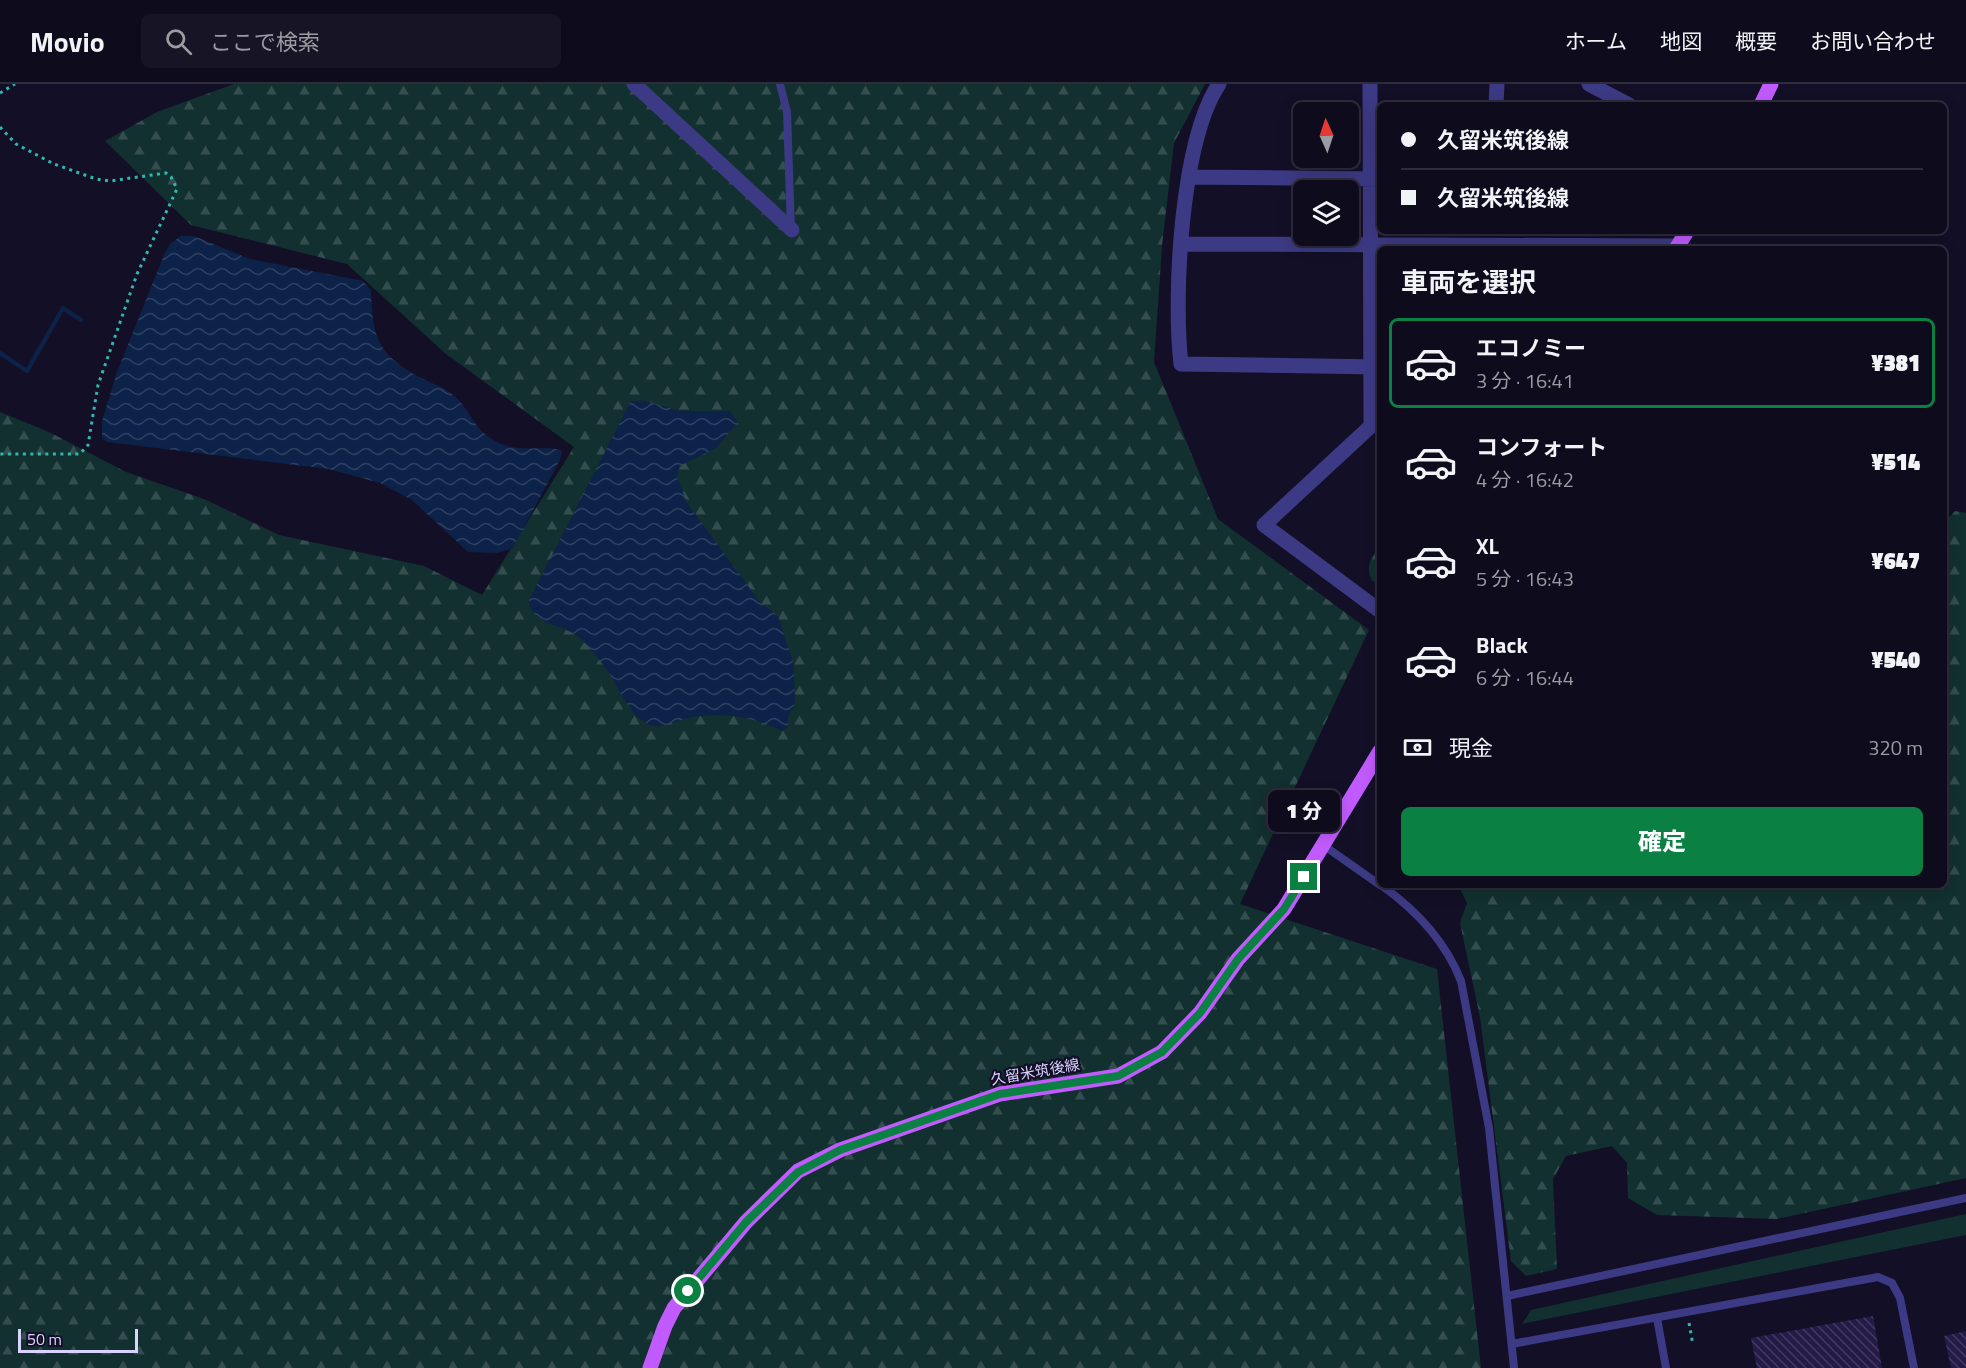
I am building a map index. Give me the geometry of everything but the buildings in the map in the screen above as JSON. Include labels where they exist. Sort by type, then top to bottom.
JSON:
[{"type":"main road","points":[[1762,102],[1771,84]]},
{"type":"main road","name":"久留米筑後線","points":[[650,1368],[664,1326],[674,1308],[746,1222],[798,1172],[840,1150],[1000,1094],[1118,1076],[1162,1052],[1200,1013],[1238,959],[1284,909],[1377,756]]},
{"type":"street","points":[[634,84],[792,230]]},
{"type":"street","points":[[1219,84],[1208,102],[1198,129],[1190,177],[1177,301],[1181,364],[1375,367]]},
{"type":"street","points":[[1370,84],[1375,179],[1370,246],[1375,367],[1371,426],[1264,525],[1377,609]]},
{"type":"street","points":[[1496,102],[1497,84]]},
{"type":"street","points":[[1591,84],[1624,102]]},
{"type":"street","points":[[1190,177],[1375,179]]},
{"type":"street","points":[[1187,244],[1377,246]]},
{"type":"lane","points":[[780,84],[787,112],[792,230]]},
{"type":"lane","points":[[1323,845],[1377,883]]},
{"type":"lane","points":[[1383,888],[1432,930],[1454,963],[1461,981],[1489,1128],[1514,1368]]},
{"type":"lane","points":[[1507,1296],[1966,1198]]},
{"type":"lane","points":[[1512,1344],[1878,1277],[1892,1283],[1900,1298],[1914,1368]]},
{"type":"lane","points":[[1657,1318],[1666,1368]]},
{"type":"path","points":[[0,93],[15,84]]},
{"type":"path","points":[[0,127],[16,144],[54,164],[96,179],[110,181],[166,173],[171,177],[177,189],[137,274],[98,385],[88,446],[80,454],[0,454]]},
{"type":"path","points":[[1687,1312],[1693,1345]]},
{"type":"green space","points":[[234,84],[1205,84],[1174,143],[1162,246],[1154,362],[1218,519],[1369,630],[1240,904],[1437,969],[1481,1368],[0,1368],[0,412],[49,432],[126,472],[204,499],[279,535],[424,566],[482,595],[574,447],[446,354],[347,264],[191,225],[105,141],[157,112]]},
{"type":"green space","points":[[1955,511],[1966,513],[1966,1178],[1777,1219],[1657,1215],[1628,1198],[1627,1163],[1612,1146],[1566,1156],[1553,1179],[1557,1269],[1526,1276],[1511,1261],[1480,1017],[1460,923],[1467,903],[1460,888],[1947,888],[1947,520]]},
{"type":"green space","points":[[1377,550],[1377,583],[1372,581],[1370,576],[1369,566]]},
{"type":"green space","points":[[1966,1214],[1966,1235],[1522,1324],[1531,1310]]},
{"type":"water","points":[[181,236],[194,236],[250,259],[363,281],[371,290],[373,320],[380,343],[395,361],[406,370],[442,387],[453,395],[479,428],[493,440],[511,447],[562,451],[560,460],[513,548],[497,553],[468,552],[412,500],[380,483],[329,469],[107,442],[102,438],[102,421],[117,372],[164,255],[170,244]]},
{"type":"water","points":[[631,401],[649,402],[680,411],[730,411],[738,422],[716,448],[679,466],[677,477],[687,503],[759,601],[778,616],[793,662],[795,703],[788,717],[788,727],[782,731],[748,719],[713,715],[688,718],[663,726],[648,724],[635,714],[607,670],[580,638],[541,619],[530,608],[529,600]]},
{"type":"waterway","points":[[0,353],[27,371],[63,308],[81,320]]},
{"type":"route","points":[[688,1291],[746,1222],[798,1172],[840,1150],[1000,1094],[1118,1076],[1162,1052],[1200,1013],[1238,959],[1284,909],[1304,877]]}]
